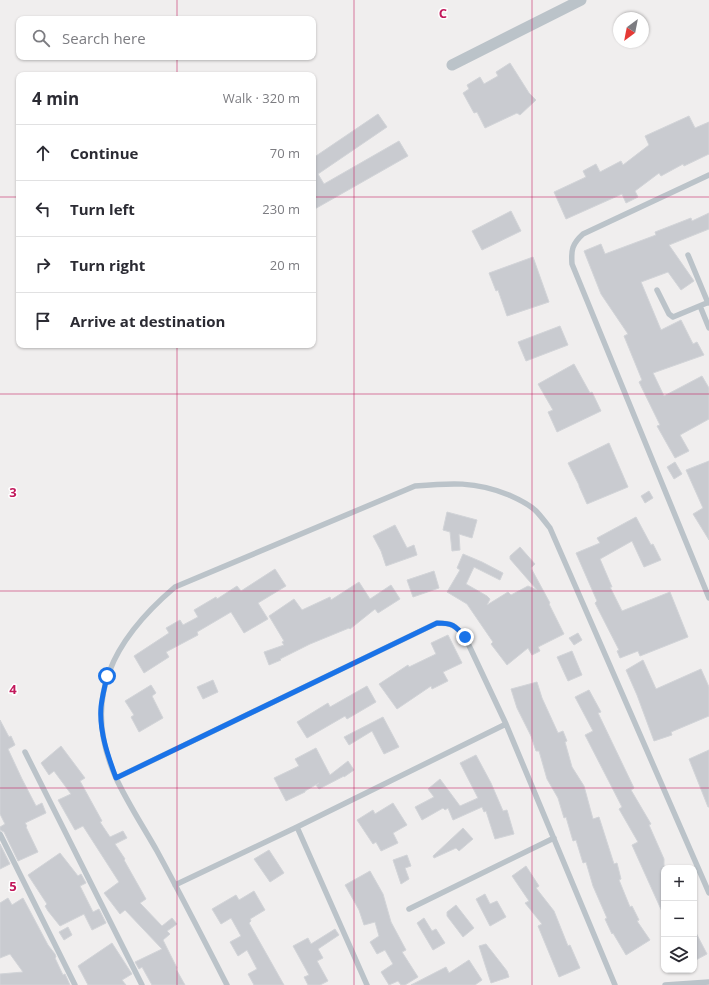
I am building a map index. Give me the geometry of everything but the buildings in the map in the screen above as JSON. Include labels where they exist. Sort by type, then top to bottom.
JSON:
[{"type":"street","points":[[452,65],[581,0]]},
{"type":"lane","points":[[709,175],[583,234],[574,242],[571,254],[572,264],[709,598]]},
{"type":"lane","points":[[657,290],[669,314],[673,317],[709,302],[688,255]]},
{"type":"lane","points":[[700,306],[709,328]]},
{"type":"lane","points":[[227,985],[175,884],[116,778],[108,757],[102,733],[101,707],[107,676],[120,648],[137,625],[153,606],[175,587],[415,486],[446,483],[473,484],[495,489],[517,498],[535,510],[550,528],[709,893]]},
{"type":"lane","points":[[116,778],[437,623],[449,623],[457,628],[465,637],[506,724],[615,985]]},
{"type":"lane","points":[[175,884],[297,827],[506,724]]},
{"type":"lane","points":[[25,752],[142,985]]},
{"type":"lane","points":[[297,827],[367,985]]},
{"type":"lane","points":[[0,834],[75,985]]},
{"type":"lane","points":[[409,909],[554,838]]},
{"type":"lane","points":[[665,985],[709,982]]},
{"type":"route","points":[[107,676],[101,707],[102,733],[108,757],[116,778],[437,623],[449,623],[457,628],[465,637]]}]
